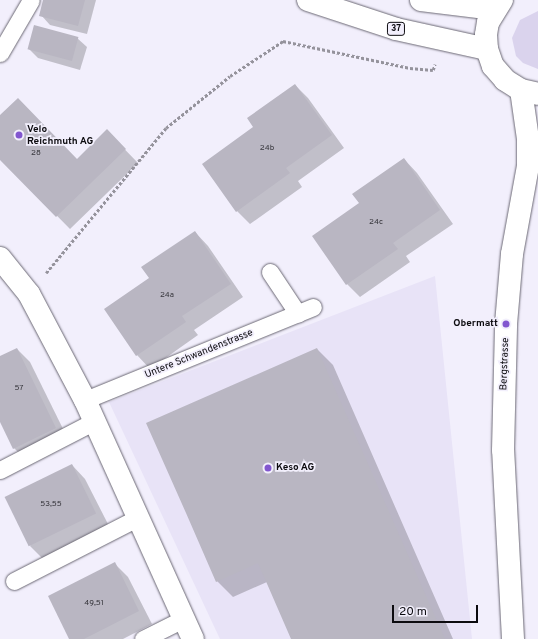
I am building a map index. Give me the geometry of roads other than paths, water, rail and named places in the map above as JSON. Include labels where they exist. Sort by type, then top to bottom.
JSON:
[{"type":"main road","name":"37","points":[[308,0],[396,29],[487,48]]},
{"type":"main road","points":[[421,0],[498,5]]},
{"type":"main road","name":"Bergstrasse","points":[[498,5],[488,22],[487,48],[493,66],[505,80],[529,92],[528,166],[512,262],[506,324],[503,450],[513,639]]},
{"type":"main road","points":[[0,258],[29,294],[96,421],[192,639]]},
{"type":"lane","points":[[0,53],[31,0]]},
{"type":"lane","name":"Untere Schwandenstrasse","points":[[85,400],[306,311],[270,272]]},
{"type":"lane","points":[[0,470],[96,421]]},
{"type":"lane","points":[[14,581],[139,517]]},
{"type":"lane","points":[[143,639],[183,619]]},
{"type":"place","name":"Velo Reichmuth AG","points":[[19,135]]},
{"type":"place","name":"Obermatt","points":[[506,324]]},
{"type":"place","name":"Keso AG","points":[[268,468]]}]
